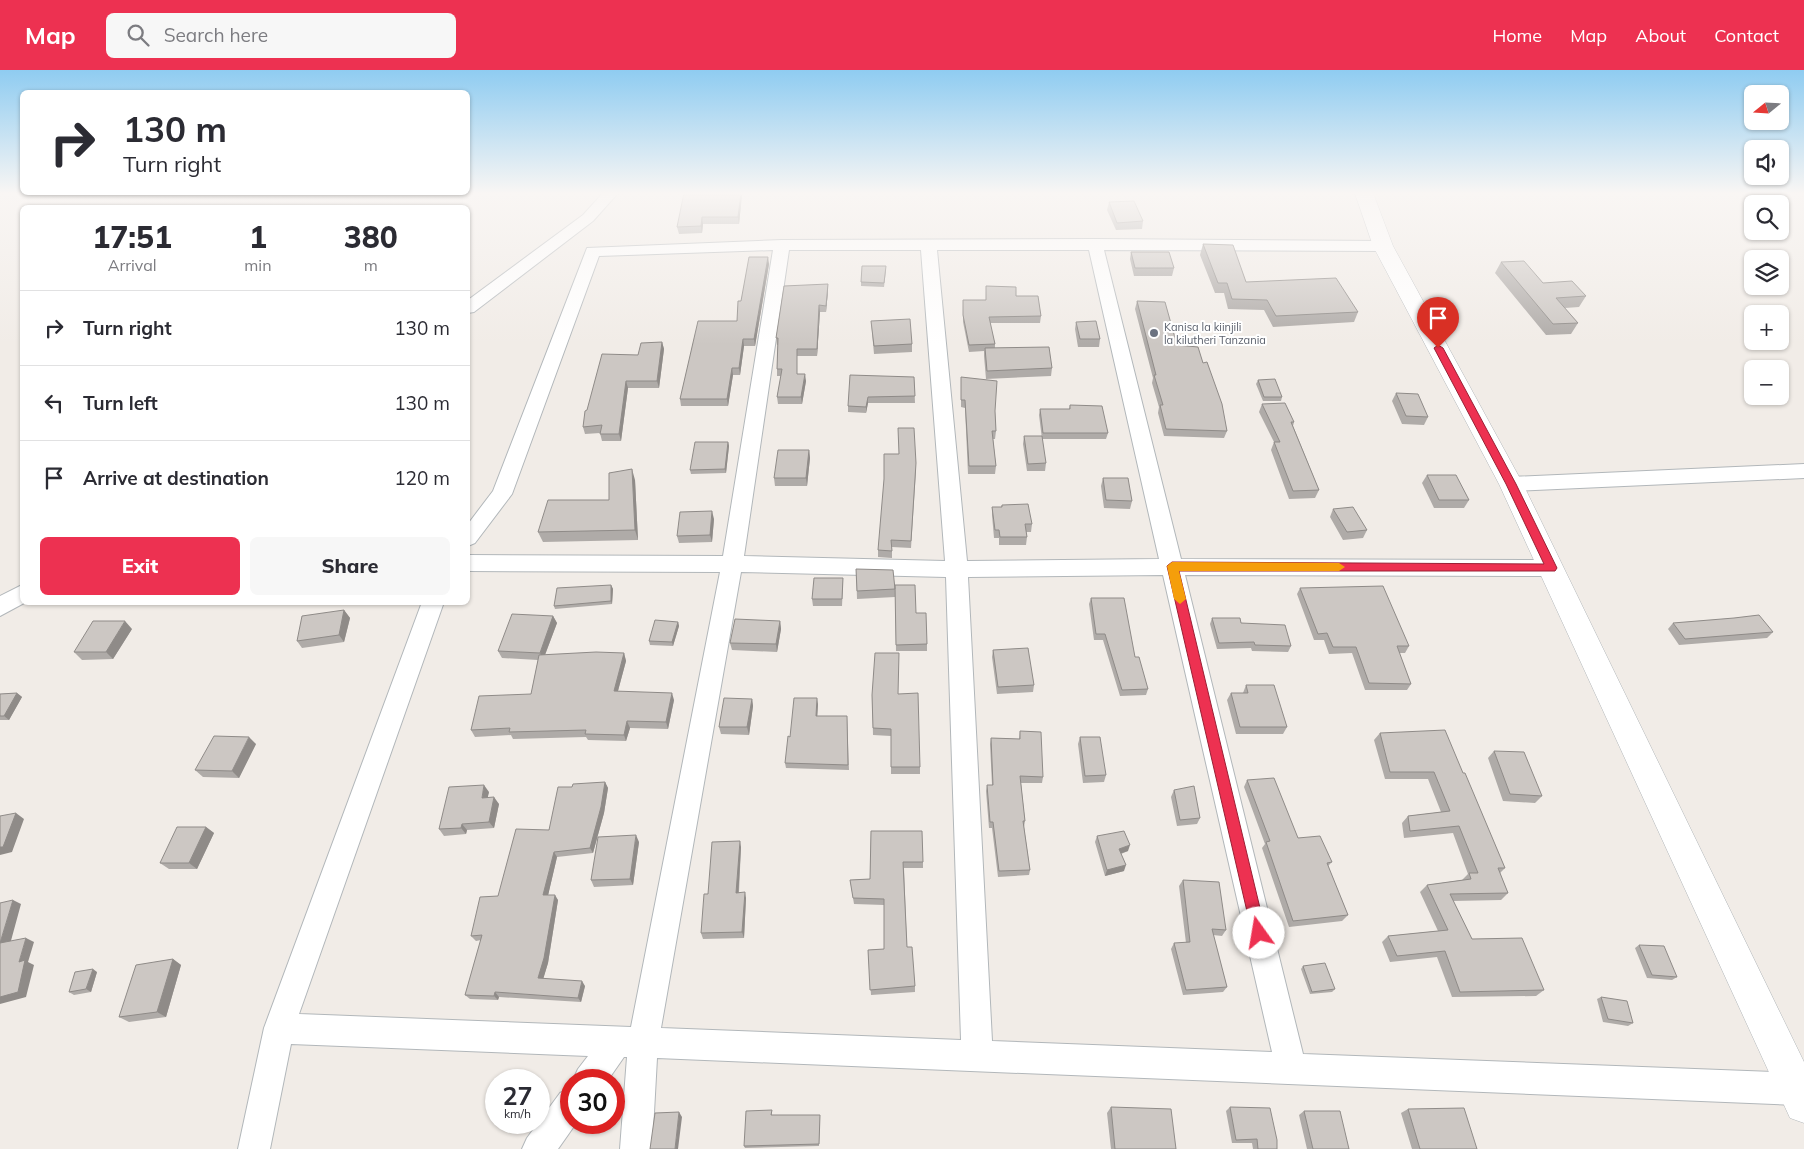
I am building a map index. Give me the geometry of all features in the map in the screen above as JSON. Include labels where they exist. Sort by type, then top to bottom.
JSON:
[{"type":"street","points":[[470,306],[554,243]]},
{"type":"street","points":[[929,244],[957,569],[977,1056]]},
{"type":"street","points":[[279,1028],[1291,1068],[1800,1096],[1511,484],[1383,246],[929,244],[782,245],[593,251],[502,494],[470,535]]},
{"type":"street","points":[[1095,244],[1291,1068]]},
{"type":"street","points":[[636,1149],[630,1042],[732,564],[782,245]]},
{"type":"street","points":[[1511,484],[1804,470]]},
{"type":"street","points":[[470,563],[732,564],[957,569],[1172,566],[1551,568]]},
{"type":"street","points":[[0,607],[20,595]]},
{"type":"street","points":[[254,1149],[279,1028],[432,605]]},
{"type":"street","points":[[601,1069],[630,1042]]},
{"type":"street","points":[[538,1149],[560,1119]]},
{"type":"building","points":[[1203,244],[1233,245],[1246,282],[1336,278],[1358,312],[1276,316],[1267,300],[1232,299],[1227,283],[1218,283]]},
{"type":"building","points":[[1131,252],[1169,252],[1174,268],[1135,268]]},
{"type":"building","points":[[749,257],[768,257],[754,339],[743,339],[739,368],[732,368],[727,399],[680,399],[698,321],[737,321],[738,301],[741,301]]},
{"type":"building","points":[[1524,261],[1543,283],[1572,281],[1586,296],[1556,298],[1578,323],[1553,324],[1501,262]]},
{"type":"building","points":[[862,266],[886,266],[884,283],[861,282]]},
{"type":"building","points":[[828,284],[826,306],[819,305],[817,349],[797,349],[797,374],[805,374],[801,397],[777,397],[782,369],[777,369],[778,338],[776,338],[784,286]]},
{"type":"building","points":[[986,286],[1016,287],[1016,296],[1038,296],[1041,316],[989,317],[995,344],[969,345],[963,315],[963,300],[986,300]]},
{"type":"building","points":[[1137,301],[1165,302],[1177,345],[1198,347],[1203,363],[1207,362],[1222,404],[1227,431],[1166,429],[1160,405],[1163,405]]},
{"type":"building","points":[[910,319],[912,344],[874,346],[871,321]]},
{"type":"building","points":[[1096,321],[1100,339],[1080,339],[1076,322]]},
{"type":"building","points":[[662,342],[657,381],[626,381],[619,434],[600,434],[602,425],[583,427],[585,411],[587,410],[602,354],[638,355],[641,343]]},
{"type":"building","points":[[1049,347],[1052,368],[987,371],[985,348]]},
{"type":"building","points":[[850,375],[914,377],[915,396],[868,397],[866,407],[848,406]]},
{"type":"building","points":[[961,377],[997,381],[996,431],[992,431],[996,466],[969,466],[965,400],[961,400]]},
{"type":"building","points":[[1275,379],[1282,397],[1264,397],[1258,380]]},
{"type":"building","points":[[1396,393],[1418,394],[1428,417],[1406,416]]},
{"type":"building","points":[[1285,403],[1319,490],[1293,491],[1274,442],[1280,442],[1262,404]]},
{"type":"building","points":[[1070,405],[1102,406],[1108,433],[1043,433],[1040,409],[1070,409]]},
{"type":"building","points":[[898,428],[914,428],[916,463],[911,541],[891,540],[892,551],[878,550],[884,479],[884,454],[899,454]]},
{"type":"building","points":[[1024,436],[1042,436],[1046,463],[1028,464]]},
{"type":"building","points":[[695,442],[728,442],[725,469],[690,470]]},
{"type":"building","points":[[778,450],[809,450],[806,478],[774,478]]},
{"type":"building","points":[[632,469],[635,530],[538,532],[548,500],[609,500],[609,473]]},
{"type":"building","points":[[1427,475],[1456,475],[1469,500],[1439,500]]},
{"type":"building","points":[[1103,478],[1128,478],[1132,501],[1106,500]]},
{"type":"building","points":[[1028,504],[1032,524],[1025,524],[1027,537],[1000,537],[999,530],[995,530],[992,507]]},
{"type":"building","points":[[1353,507],[1367,530],[1347,532],[1333,509]]},
{"type":"building","points":[[712,511],[710,535],[677,536],[680,512]]},
{"type":"building","points":[[856,569],[893,570],[895,589],[857,591]]},
{"type":"building","points":[[814,578],[843,578],[842,599],[812,599]]},
{"type":"building","points":[[611,585],[611,601],[554,606],[557,588]]},
{"type":"building","points":[[895,585],[915,585],[916,613],[926,613],[927,644],[896,645]]},
{"type":"building","points":[[1383,586],[1409,646],[1397,646],[1411,684],[1369,683],[1356,647],[1333,647],[1327,633],[1318,634],[1300,588]]},
{"type":"building","points":[[1091,598],[1124,598],[1135,657],[1139,657],[1148,689],[1122,690],[1105,634],[1096,634]]},
{"type":"building","points":[[344,610],[339,635],[297,641],[302,616]]},
{"type":"building","points":[[512,614],[553,616],[540,653],[498,651]]},
{"type":"building","points":[[1759,615],[1773,632],[1685,639],[1673,623],[1734,618]]},
{"type":"building","points":[[1212,618],[1240,618],[1241,623],[1285,625],[1291,646],[1255,645],[1254,642],[1219,643]]},
{"type":"building","points":[[735,619],[780,621],[776,644],[730,643]]},
{"type":"building","points":[[655,620],[678,622],[672,642],[649,641]]},
{"type":"building","points":[[93,621],[125,621],[106,652],[74,652]]},
{"type":"building","points":[[1028,648],[1034,685],[998,687],[993,650]]},
{"type":"building","points":[[596,652],[624,653],[614,691],[672,693],[666,722],[627,721],[624,735],[585,734],[586,730],[509,732],[510,728],[471,730],[479,696],[531,694],[539,655]]},
{"type":"building","points":[[875,653],[899,653],[898,694],[918,693],[920,767],[891,767],[891,729],[873,728],[872,695]]},
{"type":"building","points":[[1246,685],[1274,685],[1287,727],[1240,727],[1231,693],[1248,693]]},
{"type":"building","points":[[17,693],[4,716],[0,716],[0,694]]},
{"type":"building","points":[[724,698],[752,699],[747,727],[719,727]]},
{"type":"building","points":[[794,698],[817,698],[816,716],[847,716],[848,765],[785,763]]},
{"type":"building","points":[[1445,730],[1505,868],[1498,868],[1508,893],[1450,894],[1472,939],[1522,938],[1544,990],[1460,992],[1445,951],[1397,956],[1388,936],[1448,930],[1427,885],[1471,879],[1469,873],[1478,873],[1459,826],[1410,831],[1408,816],[1450,811],[1434,772],[1390,772],[1380,733]]},
{"type":"building","points":[[1020,731],[1041,732],[1043,777],[1020,776],[1025,821],[1023,821],[1030,870],[999,871],[993,822],[990,822],[987,785],[993,785],[991,738],[1020,739]]},
{"type":"building","points":[[214,736],[249,737],[232,771],[195,770]]},
{"type":"building","points":[[1080,737],[1100,737],[1106,775],[1085,776]]},
{"type":"building","points":[[1494,751],[1524,752],[1542,796],[1510,794]]},
{"type":"building","points":[[1274,778],[1298,838],[1320,836],[1332,862],[1327,863],[1348,915],[1293,921],[1266,842],[1270,841],[1247,780]]},
{"type":"building","points":[[605,782],[601,807],[590,848],[554,852],[543,895],[555,895],[544,958],[538,978],[582,981],[578,998],[495,992],[494,996],[465,995],[482,935],[471,936],[480,897],[498,896],[516,829],[549,830],[558,787]]},
{"type":"building","points":[[484,785],[482,798],[494,797],[489,822],[462,824],[461,828],[439,829],[449,787]]},
{"type":"building","points":[[1194,786],[1200,818],[1180,820],[1174,790]]},
{"type":"building","points":[[16,813],[3,847],[0,847],[0,816]]},
{"type":"building","points":[[177,827],[206,827],[189,863],[160,863]]},
{"type":"building","points":[[871,831],[922,831],[923,862],[903,862],[907,947],[912,947],[915,986],[870,990],[868,950],[884,949],[884,899],[853,898],[850,880],[870,879]]},
{"type":"building","points":[[1124,831],[1130,845],[1119,849],[1126,865],[1107,870],[1097,836]]},
{"type":"building","points":[[636,835],[630,879],[591,880],[598,837]]},
{"type":"building","points":[[740,841],[736,893],[745,892],[742,932],[701,933],[704,894],[708,894],[712,842]]},
{"type":"building","points":[[1183,880],[1219,882],[1226,930],[1212,929],[1227,987],[1186,990],[1174,943],[1190,942]]},
{"type":"building","points":[[13,900],[0,943],[0,903]]},
{"type":"building","points":[[26,938],[19,962],[25,960],[18,992],[0,997],[0,943]]},
{"type":"building","points":[[1639,945],[1664,946],[1677,977],[1652,975]]},
{"type":"building","points":[[173,959],[157,1012],[119,1017],[136,965]]},
{"type":"building","points":[[1325,963],[1335,989],[1312,992],[1303,966]]},
{"type":"building","points":[[93,969],[86,989],[69,992],[75,972]]},
{"type":"building","points":[[1601,997],[1627,1001],[1633,1023],[1608,1019]]},
{"type":"building","points":[[1111,1107],[1171,1109],[1176,1149],[1115,1149]]},
{"type":"building","points":[[1230,1107],[1270,1108],[1277,1140],[1277,1149],[1258,1149],[1257,1139],[1236,1140]]},
{"type":"building","points":[[1464,1108],[1477,1149],[1420,1149],[1408,1109]]},
{"type":"building","points":[[772,1110],[771,1115],[820,1115],[819,1144],[744,1146],[746,1111]]},
{"type":"building","points":[[1304,1111],[1340,1111],[1349,1149],[1313,1149]]},
{"type":"building","points":[[679,1112],[675,1149],[650,1149],[655,1113]]},
{"type":"slow traffic","points":[[1180,599],[1172,566],[1339,567]]},
{"type":"place","name":"Kanisa la kiinjili la kilutheri Tanzania","points":[[1154,333]]},
{"type":"route","points":[[1259,933],[1172,566],[1551,568],[1511,484],[1438,348]]}]
